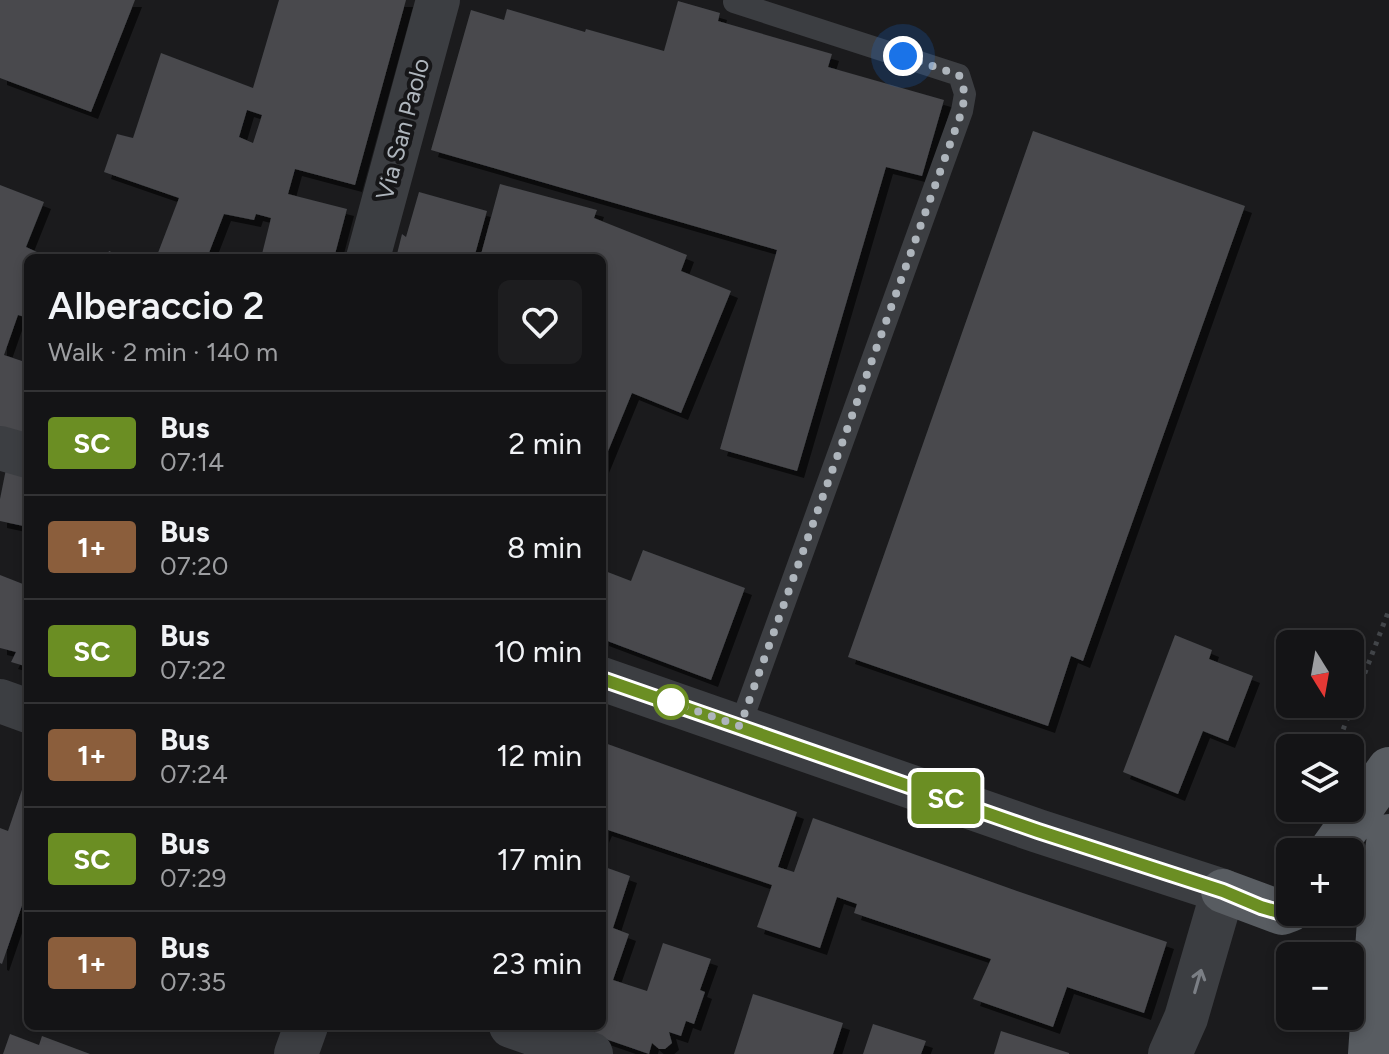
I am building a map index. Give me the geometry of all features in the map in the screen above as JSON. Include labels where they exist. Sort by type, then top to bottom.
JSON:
[{"type":"main road","points":[[1340,838],[1389,769]]},
{"type":"main road","points":[[1371,1054],[1378,932],[1389,836]]},
{"type":"main road","points":[[1223,891],[1276,911]]},
{"type":"main road","points":[[1371,1054],[1389,988]]},
{"type":"street","name":"Via San Paolo","points":[[369,254],[438,0]]},
{"type":"street","points":[[0,448],[24,455]]},
{"type":"street","points":[[606,680],[1038,831],[1223,891],[1190,1008],[1170,1054]]},
{"type":"street","points":[[0,701],[24,710]]},
{"type":"street","points":[[296,1054],[305,1030]]},
{"type":"street","points":[[522,1030],[591,1054]]},
{"type":"lane","points":[[734,2],[959,75],[965,94],[962,111],[740,726]]},
{"type":"path","points":[[1341,734],[1389,610]]},
{"type":"building","points":[[0,0],[135,0],[91,112],[0,78]]},
{"type":"building","points":[[279,0],[406,0],[355,185],[295,169],[288,194],[347,209],[335,254],[262,254],[271,218],[256,214],[254,220],[224,214],[209,254],[158,254],[179,198],[104,172],[117,134],[133,138],[161,53],[253,88]],"holes":[[[247,110],[262,115],[253,143],[239,137]]]},
{"type":"building","points":[[678,1],[720,13],[718,21],[832,54],[828,67],[944,100],[922,176],[886,167],[797,471],[720,449],[777,250],[431,150],[471,10],[504,20],[507,9],[664,51]]},
{"type":"building","points":[[1033,131],[1245,206],[1083,661],[1071,656],[1048,726],[848,657]]},
{"type":"building","points":[[500,184],[597,210],[594,218],[687,255],[681,271],[731,291],[681,413],[632,393],[606,456],[606,254],[481,254]]},
{"type":"building","points":[[0,185],[44,202],[26,247],[41,254],[24,254],[24,317],[18,315],[4,355],[24,362],[24,443],[0,436]]},
{"type":"building","points":[[419,192],[487,211],[475,254],[397,254],[402,234],[406,237]]},
{"type":"building","points":[[6,469],[24,472],[24,526],[0,521],[0,499]]},
{"type":"building","points":[[643,550],[745,588],[711,680],[606,641],[606,571],[631,581]]},
{"type":"building","points":[[0,575],[24,584],[24,666],[11,662],[16,652],[0,648]]},
{"type":"building","points":[[1175,635],[1212,650],[1209,659],[1253,676],[1228,741],[1203,731],[1178,794],[1123,772]]},
{"type":"building","points":[[606,743],[797,812],[778,867],[794,872],[813,818],[1167,942],[1144,1013],[1067,987],[1053,1027],[973,999],[991,959],[854,913],[857,904],[837,897],[820,948],[757,927],[772,885],[606,829]]},
{"type":"building","points":[[24,784],[24,900],[2,964],[0,828],[8,831]]},
{"type":"building","points":[[606,867],[630,876],[613,928],[629,934],[613,980],[647,991],[663,943],[711,959],[700,990],[705,992],[694,1024],[686,1021],[681,1036],[669,1032],[672,1043],[665,1049],[659,1049],[652,1043],[649,1054],[594,1035],[595,1030],[606,1030]]},
{"type":"building","points":[[753,994],[843,1023],[833,1054],[734,1054]]},
{"type":"building","points":[[873,1024],[926,1041],[921,1054],[863,1054]]},
{"type":"building","points":[[1001,1031],[1069,1053],[1069,1054],[994,1054]]},
{"type":"building","points":[[10,1034],[39,1045],[42,1036],[90,1054],[3,1054]]},
{"type":"bus line","name":"SC","points":[[606,680],[1276,911]]},
{"type":"route","points":[[671,702],[740,726],[962,111],[965,94],[959,75],[903,56]]}]
